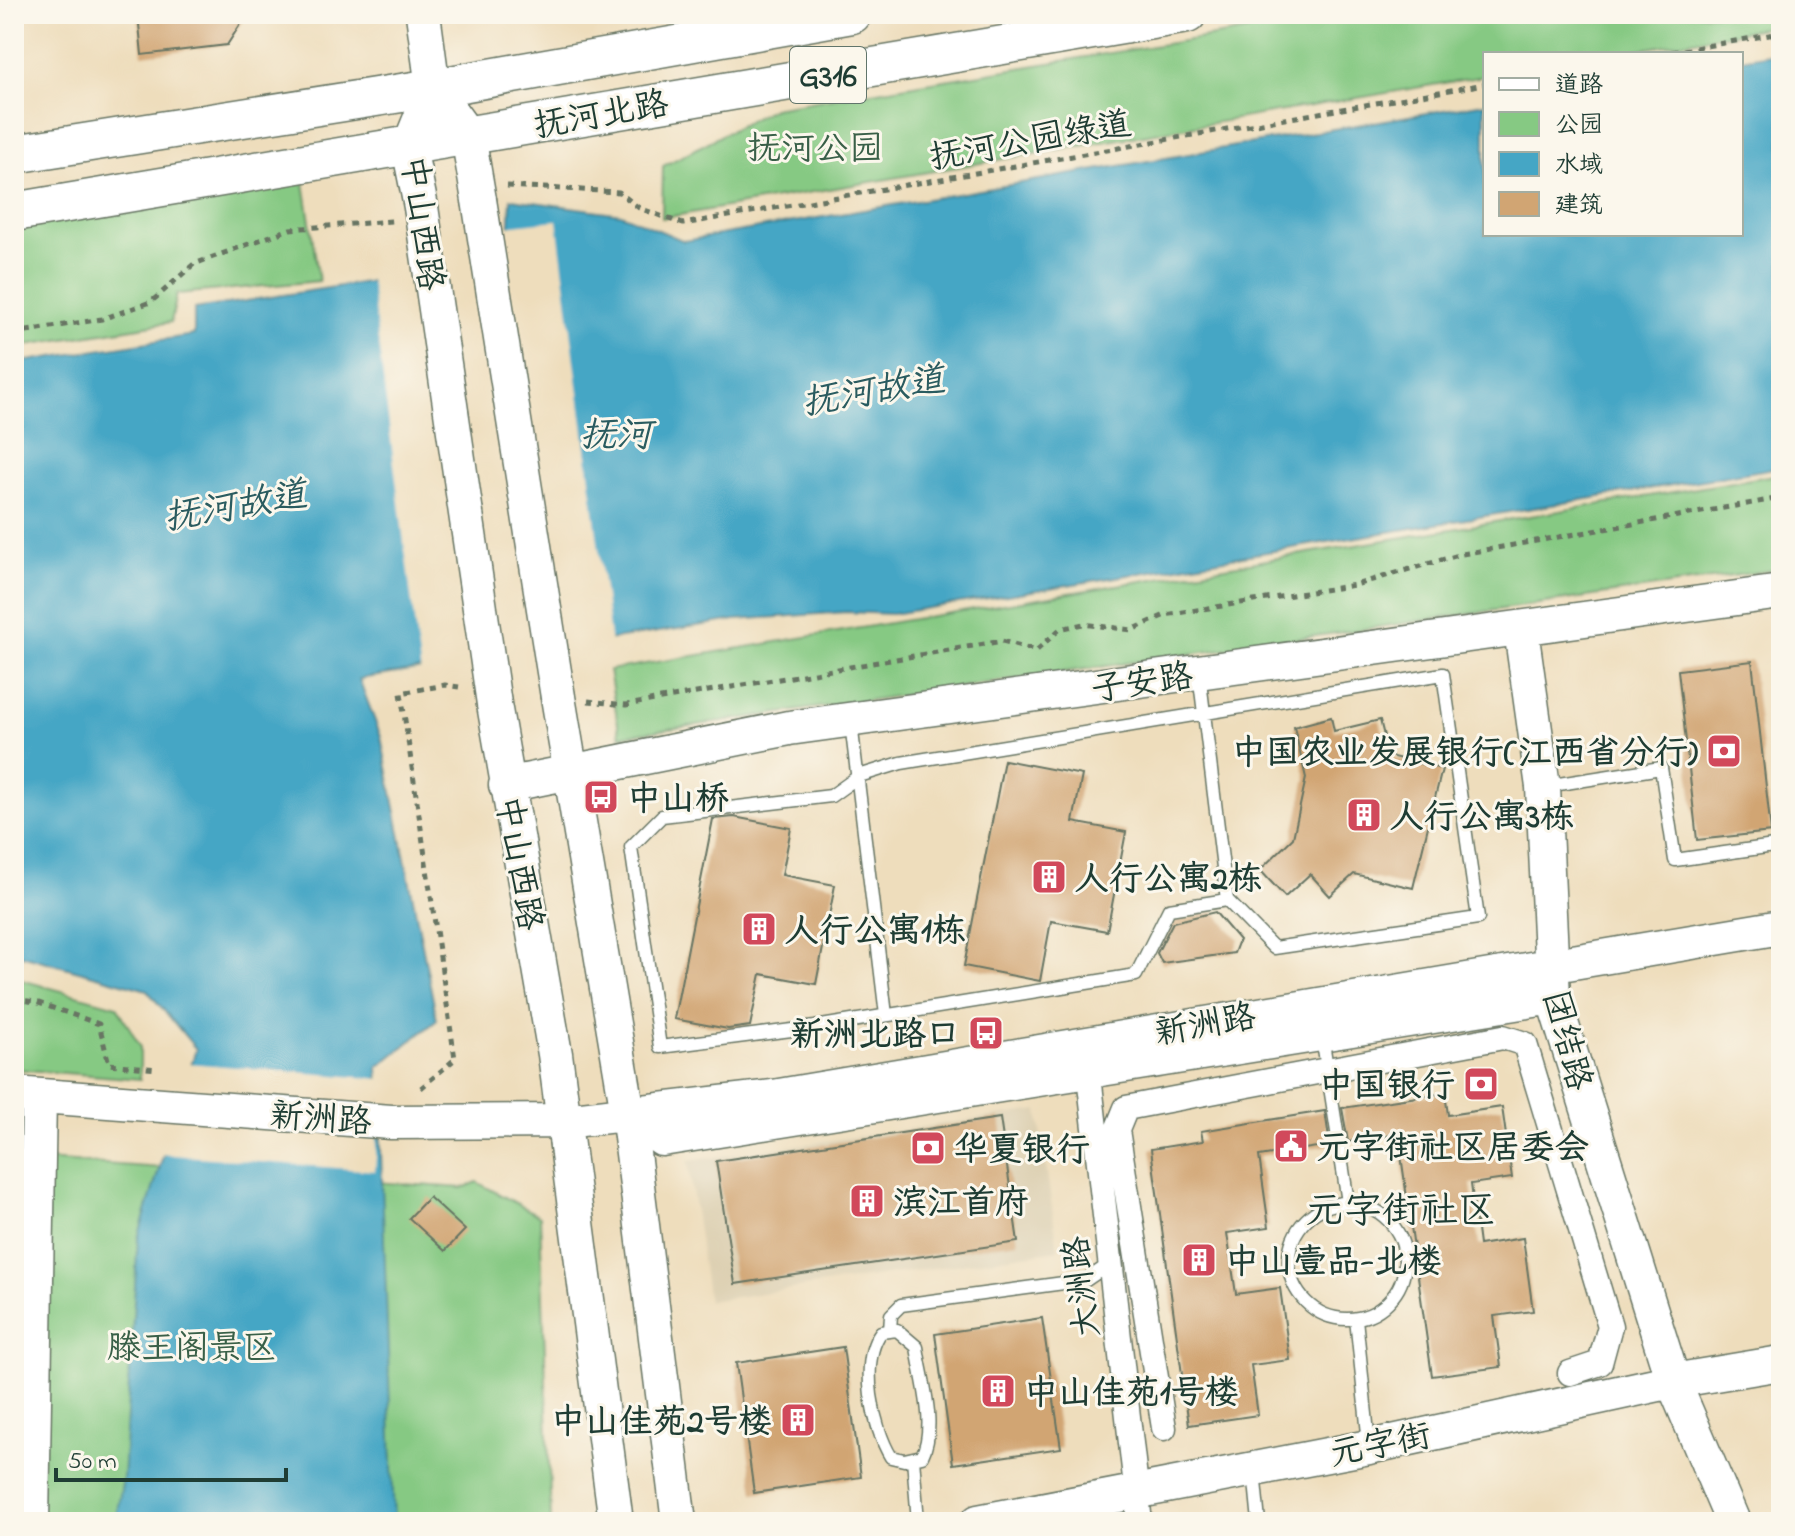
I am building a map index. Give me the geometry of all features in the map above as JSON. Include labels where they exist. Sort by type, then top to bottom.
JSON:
[{"type":"main road","points":[[423,14],[433,88]]},
{"type":"main road","name":"抚河北路","points":[[14,154],[433,88],[852,14]]},
{"type":"main road","name":"抚河北路","points":[[14,212],[1187,14]]},
{"type":"main road","name":"中山西路","points":[[433,88],[468,136],[490,193],[558,697],[628,1113],[679,1522]]},
{"type":"main road","name":"中山西路","points":[[433,88],[409,147],[411,214],[564,1121],[616,1522]]},
{"type":"main road","name":"子安路","points":[[506,785],[789,728],[1781,592]]},
{"type":"main road","name":"团结路","points":[[1521,630],[1543,787],[1553,997],[1673,1381],[1733,1522]]},
{"type":"main road","name":"新洲路","points":[[1087,1059],[1551,963],[1781,927]]},
{"type":"main road","name":"新洲路","points":[[26,1096],[391,1122],[564,1121],[1087,1059],[1322,1035],[1553,997]]},
{"type":"main road","points":[[26,1096],[32,1522]]},
{"type":"main road","name":"元字街","points":[[990,1521],[1139,1506],[1254,1468],[1369,1447],[1673,1381],[1781,1363]]},
{"type":"street","points":[[1164,1428],[1117,1130],[1126,1108],[1503,1037],[1525,1044],[1610,1326],[1600,1363],[1570,1373]]},
{"type":"street","name":"大洲路","points":[[1087,1059],[1139,1506]]},
{"type":"lane","points":[[1199,673],[1204,713],[1227,900],[1274,948],[1478,918],[1443,674],[1204,713],[901,763],[859,776],[831,796],[662,816],[631,847],[660,1047],[1136,975],[1169,909],[1227,900]]},
{"type":"lane","points":[[851,720],[886,1015]]},
{"type":"lane","points":[[1543,787],[1661,768],[1675,860],[1781,845]]},
{"type":"lane","points":[[1322,1035],[1348,1202]]},
{"type":"lane","points":[[1348,1202],[1383,1214],[1395,1228],[1403,1245],[1405,1264],[1401,1283],[1390,1300],[1375,1312],[1356,1319],[1336,1319],[1318,1311],[1303,1298],[1292,1281],[1289,1262],[1292,1243],[1300,1227],[1313,1213],[1348,1202]]},
{"type":"lane","points":[[890,1331],[891,1315],[901,1305],[1086,1280],[1111,1263]]},
{"type":"lane","points":[[1356,1319],[1369,1447]]},
{"type":"lane","points":[[897,1330],[917,1347],[928,1443],[922,1456],[913,1458],[891,1457],[879,1438],[868,1360],[881,1332],[890,1331],[897,1330]]},
{"type":"lane","points":[[913,1458],[918,1522]]},
{"type":"lane","points":[[1254,1468],[1259,1522]]},
{"type":"path","points":[[1672,52],[1781,33]]},
{"type":"path","name":"抚河公园绿道","points":[[490,193],[619,192],[639,208],[683,224],[1483,84]]},
{"type":"path","points":[[14,333],[102,319],[151,302],[194,264],[290,229],[411,214]]},
{"type":"shaded area","name":"滨江首府","points":[[1038,1110],[1058,1250],[708,1301],[688,1161]]},
{"type":"green space","name":"抚河公园","points":[[1349,14],[1781,14],[1781,25],[1626,52],[1483,52],[1483,76],[662,218],[663,166],[773,108]]},
{"type":"green space","points":[[303,176],[319,281],[177,294],[171,322],[14,347],[14,226]]},
{"type":"green space","points":[[1781,474],[1781,569],[620,736],[609,670]]},
{"type":"green space","points":[[14,978],[117,1006],[140,1046],[140,1079],[14,1069]]},
{"type":"green space","name":"滕王阁景区","points":[[14,1158],[463,1188],[477,1182],[540,1216],[551,1522],[14,1522]]},
{"type":"water","name":"抚河","points":[[1781,52],[1781,467],[892,614],[846,612],[735,620],[359,679],[381,737],[437,1020],[378,1067],[394,1522],[115,1522],[123,1479],[138,1238],[196,1049],[147,990],[14,953],[14,363],[194,335],[194,309],[508,260],[511,199],[621,214],[684,241],[1483,103],[1483,236],[1743,236],[1743,59]]},
{"type":"pier","points":[[557,220],[611,645],[421,674],[370,277],[505,256],[506,226]]},
{"type":"pier","points":[[188,1063],[382,1079],[375,1171],[159,1154]]},
{"type":"building","points":[[138,14],[247,14],[227,45],[142,55]]},
{"type":"building","name":"中国农业发展银行(江西省分行)","points":[[1752,661],[1771,832],[1697,840],[1678,670]]},
{"type":"building","name":"人行公寓3栋","points":[[1331,717],[1334,731],[1380,720],[1389,756],[1442,769],[1413,888],[1354,874],[1330,896],[1310,874],[1285,897],[1260,870],[1293,838],[1306,778],[1294,727]]},
{"type":"building","name":"人行公寓2栋","points":[[1004,760],[1082,775],[1073,822],[1126,832],[1107,931],[1051,921],[1040,981],[964,966]]},
{"type":"building","name":"人行公寓1栋","points":[[734,817],[791,828],[782,875],[835,885],[816,984],[761,974],[750,1026],[728,1029],[674,1019],[713,819]]},
{"type":"building","points":[[1215,912],[1239,940],[1234,953],[1162,963],[1157,953],[1173,922]]},
{"type":"building","points":[[1445,1093],[1448,1115],[1502,1107],[1512,1178],[1471,1184],[1479,1245],[1523,1238],[1533,1311],[1494,1316],[1501,1367],[1432,1376],[1398,1134],[1348,1142],[1342,1108]]},
{"type":"building","name":"中山壹品-北楼","points":[[1325,1111],[1330,1145],[1259,1156],[1269,1227],[1227,1233],[1236,1294],[1280,1288],[1290,1360],[1251,1365],[1258,1415],[1189,1425],[1151,1149],[1203,1141],[1201,1131]]},
{"type":"building","name":"滨江首府","points":[[1000,1118],[1018,1242],[735,1284],[716,1161]]},
{"type":"building","points":[[429,1197],[465,1230],[445,1251],[409,1218]]},
{"type":"building","name":"中山佳苑1号楼","points":[[1042,1318],[1061,1448],[953,1464],[935,1334]]},
{"type":"building","name":"中山佳苑2号楼","points":[[843,1347],[861,1477],[754,1493],[736,1363]]},
{"type":"place","name":"中国农业发展银行(江西省分行)","points":[[1724,751]]},
{"type":"place","name":"中山桥","points":[[601,797]]},
{"type":"place","name":"人行公寓3栋","points":[[1364,815]]},
{"type":"place","name":"人行公寓2栋","points":[[1049,877]]},
{"type":"place","name":"人行公寓1栋","points":[[759,929]]},
{"type":"place","name":"新洲北路口","points":[[986,1033]]},
{"type":"place","name":"中国银行","points":[[1481,1084]]},
{"type":"place","name":"元字街社区居委会","points":[[1291,1146]]},
{"type":"place","name":"华夏银行","points":[[928,1148]]},
{"type":"place","name":"滨江首府","points":[[867,1201]]},
{"type":"place","name":"中山壹品-北楼","points":[[1199,1260]]},
{"type":"place","name":"中山佳苑1号楼","points":[[998,1391]]},
{"type":"place","name":"中山佳苑2号楼","points":[[798,1420]]},
{"type":"district","name":"元字街社区","points":[[1401,1209]]},
{"type":"water label","name":"抚河故道","points":[[873,389]]},
{"type":"water label","name":"抚河故道","points":[[235,504]]}]
